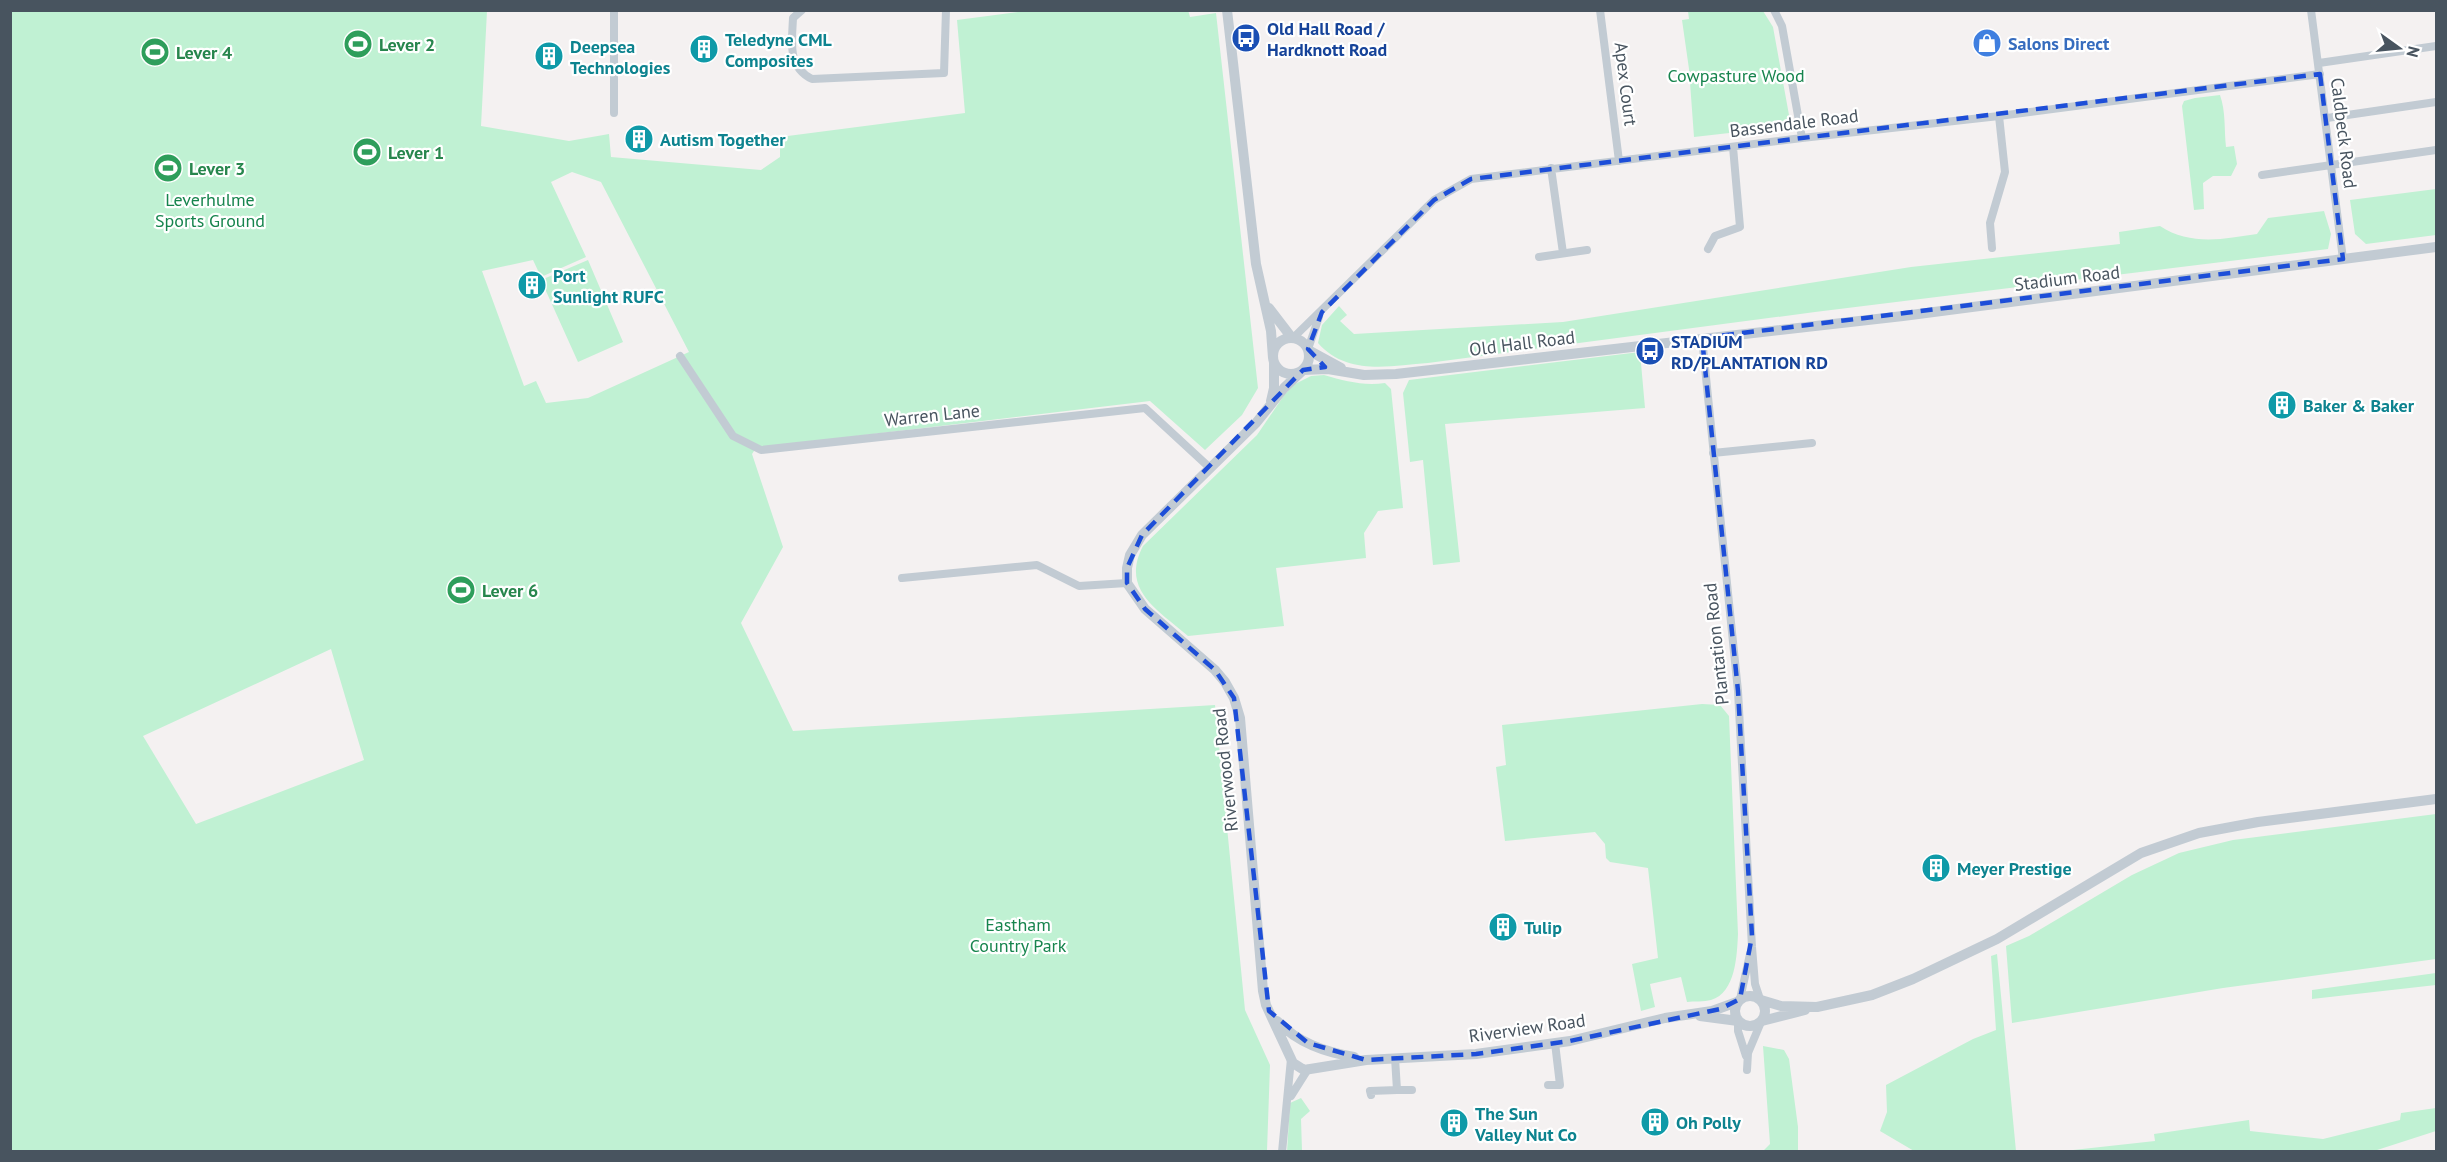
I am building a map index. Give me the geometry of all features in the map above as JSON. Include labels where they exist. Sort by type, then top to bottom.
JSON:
[{"type":"street","points":[[614,10],[614,113]]},
{"type":"street","points":[[802,10],[793,18],[792,58],[801,74],[812,80],[944,73],[946,10]]},
{"type":"street","points":[[1227,10],[1246,186],[1259,282],[1271,331],[1275,365],[1285,373],[1291,374],[1303,370]]},
{"type":"street","name":"Apex Court","points":[[1600,10],[1619,161]]},
{"type":"street","points":[[1774,10],[1782,26],[1802,138]]},
{"type":"street","name":"Caldbeck Road","points":[[2311,10],[2327,118],[2343,259]]},
{"type":"street","points":[[2319,63],[2436,46]]},
{"type":"street","name":"Bassendale Road","points":[[1292,338],[1322,312],[1434,200],[1471,179],[1999,116],[2320,74]]},
{"type":"street","points":[[2327,118],[2436,102]]},
{"type":"street","points":[[1992,248],[1990,223],[2005,172],[1999,116]]},
{"type":"street","points":[[1708,249],[1715,236],[1740,227],[1732,147]]},
{"type":"street","points":[[2262,175],[2436,150]]},
{"type":"street","points":[[1551,168],[1563,253]]},
{"type":"street","name":"Stadium Road","points":[[1702,338],[1903,316],[2436,247]]},
{"type":"street","points":[[1539,257],[1587,250]]},
{"type":"street","points":[[902,578],[1037,565],[1079,586],[1127,583],[1130,555],[1142,535],[1256,423],[1268,406],[1303,370],[1309,360],[1308,349],[1302,342],[1292,338],[1275,319],[1263,297]]},
{"type":"street","name":"Bassendale Road","points":[[1308,349],[1311,334],[1322,312]]},
{"type":"street","points":[[1268,406],[1274,388],[1276,346],[1292,338]]},
{"type":"street","name":"Old Hall Road","points":[[1303,370],[1320,368],[1364,375],[1396,374],[1702,338]]},
{"type":"street","name":"Plantation Road","points":[[1702,338],[1738,691],[1752,947],[1755,984],[1760,1000]]},
{"type":"street","name":"Old Hall Road","points":[[1308,349],[1347,371]]},
{"type":"street","name":"Warren Lane","points":[[680,356],[733,436],[761,450],[1145,408],[1210,468]]},
{"type":"street","points":[[1713,453],[1812,442]]},
{"type":"street","name":"Riverwood Road","points":[[1127,583],[1145,609],[1215,670],[1226,682],[1234,698],[1240,718],[1264,998],[1291,1059]]},
{"type":"street","points":[[1738,1021],[1752,1027],[1762,1022],[1817,1007],[1872,996],[1913,980],[1997,939],[2141,853],[2199,833],[2258,822],[2436,799]]},
{"type":"street","name":"Plantation Road","points":[[1739,1001],[1752,947]]},
{"type":"street","points":[[1747,1060],[1734,1012],[1739,1001],[1750,996],[1781,1006],[1817,1007]]},
{"type":"street","points":[[1747,1070],[1751,1044],[1762,1022],[1765,1008],[1760,1000]]},
{"type":"street","name":"Riverview Road","points":[[1309,1069],[1366,1060],[1476,1053],[1555,1043],[1665,1017],[1720,1009],[1739,1001]]},
{"type":"street","points":[[1269,1011],[1290,1033],[1310,1044],[1317,1052],[1317,1060],[1286,1105]]},
{"type":"street","name":"Riverview Road","points":[[1691,1014],[1728,1022],[1738,1021]]},
{"type":"street","points":[[1548,1085],[1560,1085],[1555,1043]]},
{"type":"street","points":[[1282,1152],[1291,1059],[1295,1046],[1310,1044]]},
{"type":"street","name":"Riverview Road","points":[[1310,1044],[1331,1053],[1366,1060]]},
{"type":"street","points":[[1395,1058],[1397,1090]]},
{"type":"street","points":[[1291,1059],[1296,1066],[1309,1069]]},
{"type":"street","points":[[1371,1095],[1370,1091],[1412,1090]]},
{"type":"highlighted area","points":[[2320,74],[2343,259],[1702,338],[1738,691],[1752,936],[1740,999],[1720,1009],[1570,1041],[1476,1054],[1366,1060],[1308,1043],[1269,1011],[1234,698],[1215,670],[1145,609],[1127,583],[1127,568],[1142,535],[1303,370],[1325,367],[1308,349],[1322,312],[1434,200],[1471,179]]},
{"type":"green space","points":[[1034,10],[1188,10],[1190,17],[1216,13],[1258,388],[1242,415],[1205,450],[1150,401],[756,448],[752,454],[783,547],[741,623],[793,731],[1215,705],[1245,1010],[1270,1065],[1267,1151],[11,1151],[10,11],[487,11],[481,126],[569,141],[609,134],[611,157],[761,170],[780,157],[780,137],[965,113],[957,20]],"holes":[[[572,172],[601,182],[689,352],[588,398],[546,403],[536,381],[524,386],[482,271],[533,260],[541,277],[586,257],[551,182]],[[331,649],[364,760],[196,824],[143,736]]]},
{"type":"green space","name":"Cowpasture Wood","points":[[1688,11],[1763,11],[1773,27],[1791,126],[1694,137],[1689,69],[1682,20],[1689,19]]},
{"type":"green space","points":[[2220,95],[2226,147],[2234,146],[2237,164],[2231,176],[2213,176],[2203,183],[2204,209],[2194,210],[2182,106],[2184,101]]},
{"type":"green space","points":[[2436,189],[2436,235],[2366,244],[2355,234],[2350,200]]},
{"type":"green space","points":[[2324,211],[2331,234],[2328,249],[1399,366],[1356,365],[1329,353],[1318,343],[1322,325],[1339,306],[1347,315],[1340,321],[1354,334],[1563,322],[1911,267],[2120,244],[2119,232],[2160,226],[2195,239],[2245,236],[2257,234],[2268,218]]},
{"type":"green space","points":[[588,260],[623,342],[578,362],[541,280]]},
{"type":"green space","points":[[1640,352],[1645,408],[1445,424],[1460,562],[1433,565],[1423,460],[1410,462],[1403,393],[1409,380]]},
{"type":"green space","points":[[1324,375],[1362,383],[1385,383],[1391,389],[1403,508],[1378,511],[1364,533],[1366,558],[1276,568],[1284,626],[1188,636],[1155,608],[1139,587],[1136,575],[1137,561],[1143,546],[1257,435],[1285,394],[1295,384],[1311,376]]},
{"type":"green space","points":[[1702,704],[1720,705],[1729,716],[1738,934],[1736,962],[1726,990],[1719,996],[1708,1001],[1687,1002],[1681,977],[1650,984],[1655,1007],[1641,1011],[1632,964],[1658,958],[1648,868],[1610,862],[1606,858],[1605,844],[1595,832],[1505,841],[1496,767],[1506,765],[1502,725]]},
{"type":"green space","points":[[2436,814],[2436,959],[2223,988],[2012,1023],[2006,946],[2029,936],[2132,875],[2179,853],[2233,840]]},
{"type":"green space","points":[[1997,954],[2016,1151],[1914,1151],[1880,1131],[1887,1112],[1886,1085],[1973,1039],[1996,1030],[1991,956]]},
{"type":"green space","points":[[2436,973],[2436,985],[2312,999],[2312,990]]},
{"type":"green space","points":[[1763,1046],[1784,1050],[1789,1059],[1798,1127],[1798,1151],[1763,1151],[1770,1144]]},
{"type":"green space","points":[[1301,1098],[1310,1111],[1301,1119],[1302,1151],[1287,1152],[1290,1103]]},
{"type":"green space","points":[[2436,1108],[2436,1131],[2374,1151],[2064,1151],[2155,1141],[2154,1134],[2249,1120],[2250,1131],[2323,1139],[2400,1120],[2401,1113]]},
{"type":"place","name":"Old Hall Road / Hardknott Road","points":[[1246,38]]},
{"type":"place","name":"Salons Direct","points":[[1987,43]]},
{"type":"place","name":"Lever 2","points":[[358,44]]},
{"type":"place","name":"Teledyne CML Composites","points":[[704,49]]},
{"type":"place","name":"Lever 4","points":[[155,52]]},
{"type":"place","name":"Deepsea Technologies","points":[[549,56]]},
{"type":"place","name":"Autism Together","points":[[639,139]]},
{"type":"place","name":"Lever 1","points":[[367,152]]},
{"type":"place","name":"Lever 3","points":[[168,168]]},
{"type":"place","name":"Port Sunlight RUFC","points":[[532,285]]},
{"type":"place","name":"STADIUM RD/PLANTATION RD","points":[[1650,351]]},
{"type":"place","name":"Baker & Baker","points":[[2282,405]]},
{"type":"place","name":"Lever 6","points":[[461,590]]},
{"type":"place","name":"Meyer Prestige","points":[[1936,868]]},
{"type":"place","name":"Tulip","points":[[1503,927]]},
{"type":"place","name":"Oh Polly","points":[[1655,1122]]},
{"type":"place","name":"The Sun Valley Nut Co","points":[[1454,1123]]},
{"type":"park label","name":"Leverhulme Sports Ground","points":[[210,209]]},
{"type":"park label","name":"Eastham Country Park","points":[[1018,934]]}]
